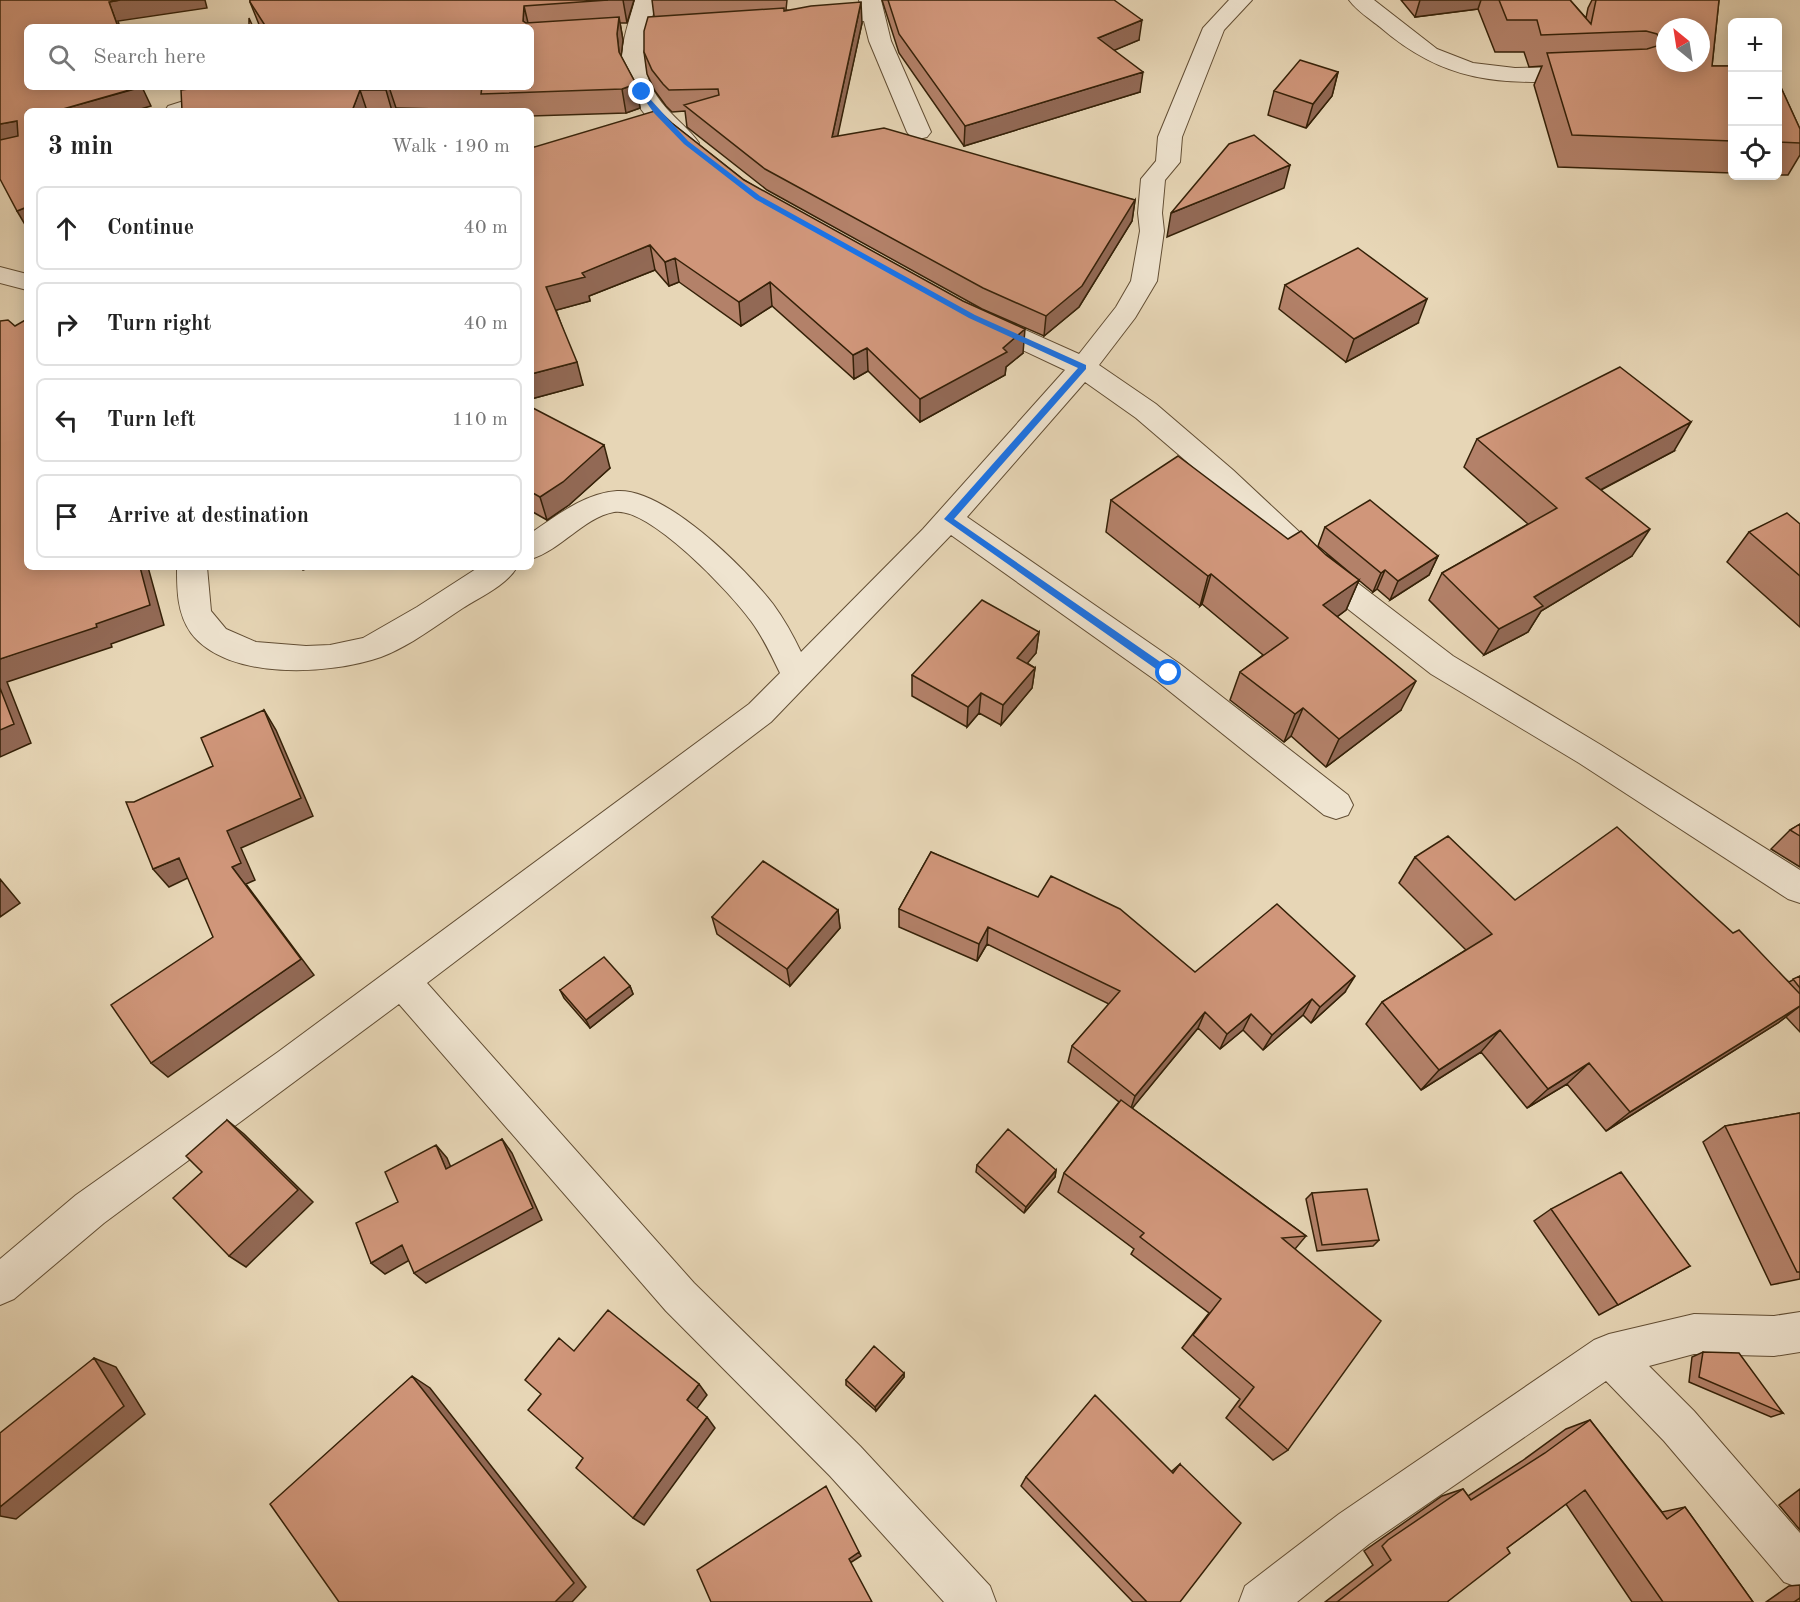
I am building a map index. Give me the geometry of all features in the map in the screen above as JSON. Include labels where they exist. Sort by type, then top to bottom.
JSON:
[{"type":"street","points":[[646,0],[638,30],[634,74],[642,92],[647,116],[704,156]]},
{"type":"street","points":[[0,1285],[90,1209],[291,1064],[760,713],[949,519],[1083,367],[1126,312],[1144,281],[1152,231],[1150,213],[1153,179],[1168,162],[1170,137],[1214,28],[1240,0]]},
{"type":"street","points":[[1360,0],[1410,41],[1450,64],[1478,71],[1511,75],[1600,73]]},
{"type":"street","points":[[801,19],[871,7],[896,81],[919,132]]},
{"type":"street","points":[[185,108],[242,90]]},
{"type":"street","points":[[0,274],[24,281]]},
{"type":"street","points":[[962,311],[1083,367],[1146,411],[1223,477],[1327,576],[1442,665],[1590,754],[1800,888]]},
{"type":"street","points":[[534,546],[608,502],[621,500],[661,517],[712,559],[746,591],[772,626],[797,676]]},
{"type":"street","points":[[949,519],[1169,673],[1336,805]]},
{"type":"street","points":[[192,570],[193,602],[203,626],[230,648],[275,658],[316,658],[370,648],[437,611],[498,570]]},
{"type":"street","points":[[401,980],[680,1297],[845,1461],[974,1602]]},
{"type":"street","points":[[1261,1602],[1354,1529],[1609,1355],[1694,1334],[1774,1336],[1800,1332]]},
{"type":"street","points":[[1609,1355],[1679,1426],[1800,1566]]},
{"type":"building","points":[[0,0],[120,0],[109,2],[117,24],[24,24],[24,90],[130,90],[66,108],[24,108],[24,208],[17,211],[0,179],[0,140],[18,136],[17,121],[0,124]]},
{"type":"building","points":[[250,0],[608,0],[524,6],[523,21],[526,23],[619,17],[617,34],[619,52],[636,84],[622,89],[481,94],[482,90],[534,90],[534,24],[264,24]]},
{"type":"building","points":[[888,0],[1114,0],[1142,20],[1098,38],[1143,72],[965,126],[899,34]]},
{"type":"building","points":[[1499,0],[1570,0],[1591,24],[1596,0],[1719,0],[1712,66],[1728,66],[1728,141],[1572,135],[1547,53],[1647,49],[1656,46],[1656,72],[1710,72],[1710,18],[1656,18],[1656,34],[1646,31],[1541,35],[1537,20],[1507,20]]},
{"type":"building","points":[[861,2],[832,137],[884,128],[1135,200],[1082,286],[1046,316],[983,288],[765,169],[684,105],[719,95],[718,89],[669,90],[652,70],[644,52],[644,31],[648,17],[784,8],[784,11],[811,6]]},
{"type":"building","points":[[1300,60],[1338,72],[1313,104],[1274,91]]},
{"type":"building","points":[[181,90],[360,90],[353,108],[182,108]]},
{"type":"building","points":[[1782,90],[1800,129],[1800,143],[1782,142]]},
{"type":"building","points":[[658,110],[744,180],[963,301],[1025,329],[1003,348],[1007,352],[920,399],[867,348],[853,355],[770,282],[739,302],[675,258],[665,262],[650,245],[582,273],[585,277],[546,287],[577,362],[534,373],[534,147]]},
{"type":"building","points":[[1254,135],[1290,165],[1171,213],[1229,144]]},
{"type":"building","points":[[1358,248],[1427,299],[1354,339],[1285,285]]},
{"type":"building","points":[[8,320],[15,326],[24,321],[24,570],[141,570],[150,605],[96,624],[97,627],[0,659],[0,321]]},
{"type":"building","points":[[1620,367],[1691,422],[1586,478],[1650,529],[1534,597],[1543,606],[1499,629],[1442,573],[1557,508],[1477,439]]},
{"type":"building","points":[[534,409],[604,445],[563,482],[540,497],[534,494]]},
{"type":"building","points":[[1178,456],[1288,539],[1301,531],[1326,555],[1359,580],[1323,605],[1416,681],[1339,739],[1303,708],[1295,714],[1240,672],[1288,638],[1211,574],[1208,576],[1111,500]]},
{"type":"building","points":[[1370,500],[1438,556],[1398,581],[1385,570],[1381,573],[1325,527]]},
{"type":"building","points":[[1787,513],[1800,524],[1800,576],[1749,532]]},
{"type":"building","points":[[982,600],[1039,632],[1017,658],[1035,668],[1003,705],[981,693],[968,707],[912,675]]},
{"type":"building","points":[[0,688],[14,724],[0,730]]},
{"type":"building","points":[[264,710],[301,798],[227,831],[241,863],[232,867],[301,959],[151,1063],[111,1005],[213,937],[179,858],[153,869],[126,802],[134,802],[213,766],[201,738]]},
{"type":"building","points":[[1800,824],[1800,836],[1790,830]]},
{"type":"building","points":[[1617,827],[1733,933],[1739,930],[1800,994],[1800,1006],[1630,1112],[1589,1063],[1548,1089],[1500,1030],[1439,1070],[1382,1002],[1492,934],[1415,857],[1448,836],[1515,900]]},
{"type":"building","points":[[931,852],[1038,897],[1051,876],[1120,909],[1195,972],[1277,904],[1355,976],[1320,1007],[1312,999],[1272,1035],[1251,1014],[1227,1034],[1205,1012],[1135,1096],[1072,1046],[1120,991],[988,927],[979,944],[899,909]]},
{"type":"building","points":[[763,861],[838,910],[787,969],[712,917]]},
{"type":"building","points":[[604,957],[630,986],[586,1020],[560,990]]},
{"type":"building","points":[[1800,976],[1800,988],[1793,979]]},
{"type":"building","points":[[1121,1100],[1306,1236],[1282,1238],[1381,1321],[1288,1450],[1239,1407],[1254,1387],[1193,1335],[1221,1299],[1140,1237],[1144,1233],[1064,1173]]},
{"type":"building","points":[[1800,1113],[1800,1272],[1797,1272],[1725,1126]]},
{"type":"building","points":[[227,1120],[298,1190],[229,1256],[173,1198],[202,1172],[186,1156]]},
{"type":"building","points":[[1008,1129],[1056,1170],[1026,1207],[977,1165]]},
{"type":"building","points":[[502,1139],[533,1208],[414,1273],[402,1245],[371,1263],[356,1223],[398,1202],[385,1172],[436,1145],[446,1169]]},
{"type":"building","points":[[1621,1172],[1690,1266],[1618,1305],[1551,1209]]},
{"type":"building","points":[[1367,1189],[1379,1240],[1322,1245],[1312,1193]]},
{"type":"building","points":[[608,1310],[699,1384],[687,1400],[707,1417],[633,1518],[576,1468],[583,1458],[528,1410],[541,1394],[525,1380],[559,1338],[574,1351]]},
{"type":"building","points":[[874,1346],[904,1373],[875,1407],[846,1380]]},
{"type":"building","points":[[1703,1352],[1739,1353],[1783,1413],[1699,1377]]},
{"type":"building","points":[[94,1358],[124,1406],[0,1507],[0,1433]]},
{"type":"building","points":[[412,1376],[574,1583],[555,1602],[339,1602],[270,1504]]},
{"type":"building","points":[[1095,1395],[1173,1473],[1180,1464],[1241,1523],[1180,1602],[1147,1602],[1026,1477]]},
{"type":"building","points":[[1590,1420],[1667,1519],[1685,1507],[1753,1602],[1663,1602],[1585,1490],[1507,1548],[1510,1553],[1447,1602],[1337,1602],[1391,1560],[1382,1546],[1388,1540],[1463,1489],[1471,1500],[1545,1453]]},
{"type":"building","points":[[826,1486],[859,1552],[849,1559],[872,1602],[711,1602],[697,1570]]},
{"type":"route","points":[[642,92],[656,112],[686,142],[757,197],[972,316],[1083,367],[949,519],[1169,673]]}]
